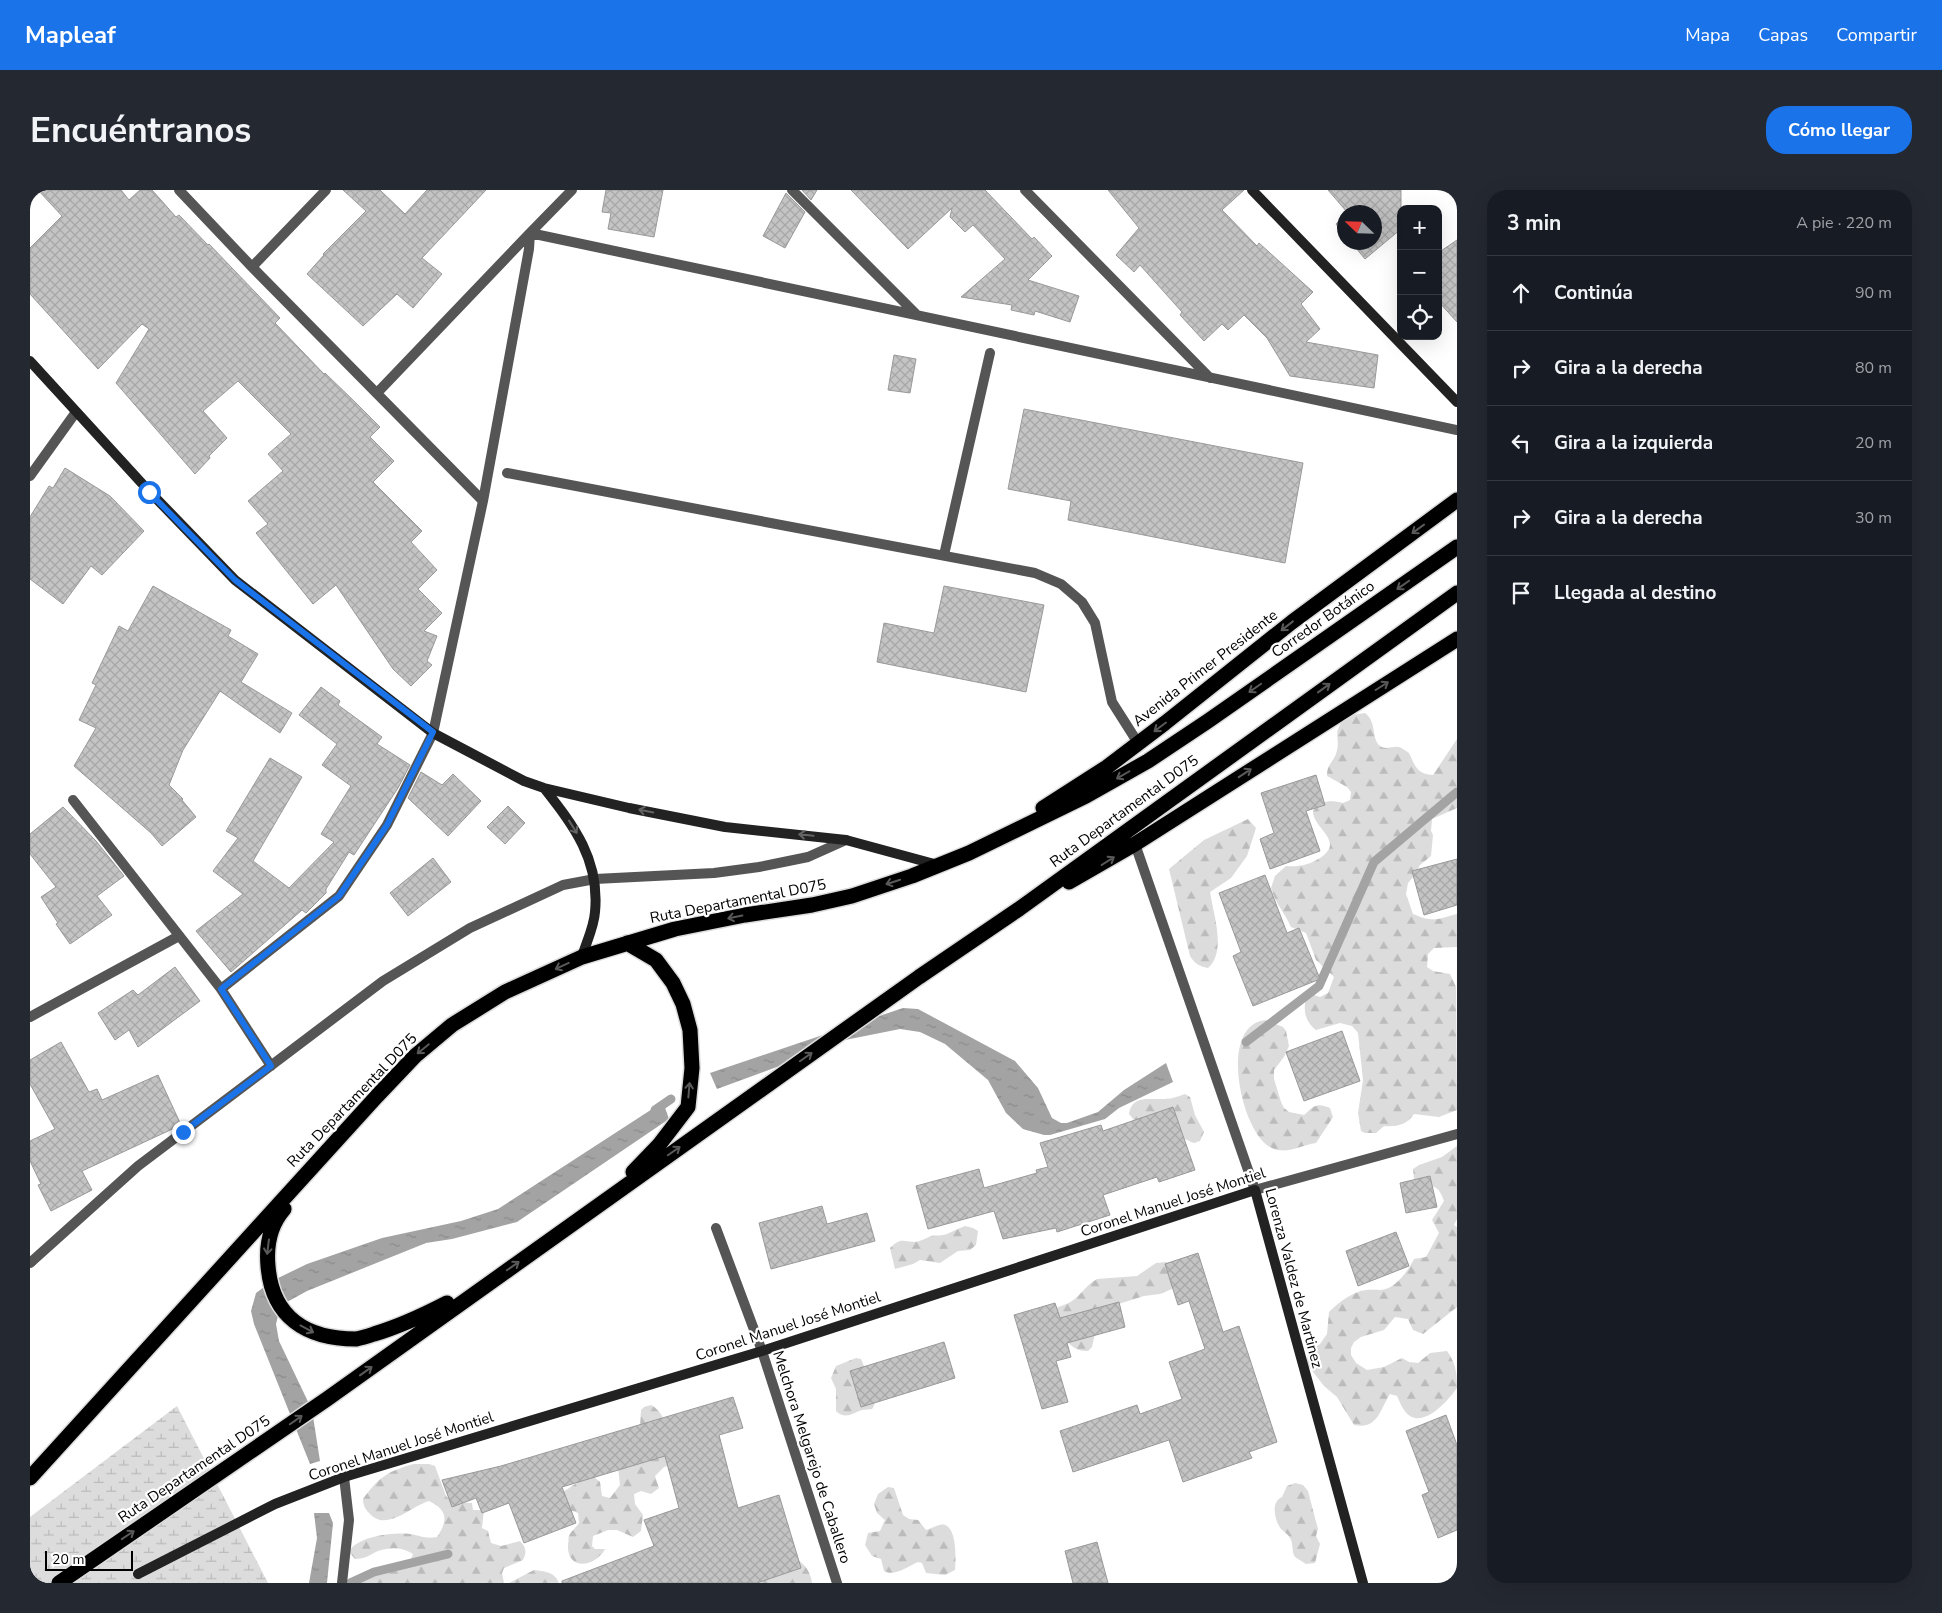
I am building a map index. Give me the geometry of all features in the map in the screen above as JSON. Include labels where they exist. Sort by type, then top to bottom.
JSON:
[{"type":"highway","name":"Avenida Primer Presidente","points":[[969,853],[1107,767],[1292,622],[1457,500]]},
{"type":"highway","name":"Corredor Botánico","points":[[1208,721],[1457,546]]},
{"type":"highway","name":"Ruta Departamental D075","points":[[59,1583],[327,1399],[919,977],[1019,909],[1457,593]]},
{"type":"highway","points":[[1019,909],[1100,866],[1457,638]]},
{"type":"highway","name":"Ruta Departamental D075","points":[[30,1478],[377,1096],[415,1056],[452,1025],[505,992],[582,957],[675,929],[745,915],[812,905],[852,896],[912,876],[969,853],[1086,796],[1148,761],[1208,721]]},
{"type":"highway","points":[[609,1197],[659,1145],[688,1107],[692,1068],[690,1030],[683,1004],[673,983],[656,960],[627,943]]},
{"type":"highway","points":[[377,1096],[275,1220],[269,1239],[267,1255],[273,1295],[288,1316],[306,1330],[330,1338],[358,1339],[400,1327],[486,1284]]},
{"type":"street","points":[[179,190],[252,267],[483,501]]},
{"type":"street","points":[[252,267],[326,190]]},
{"type":"street","points":[[377,393],[572,190]]},
{"type":"street","points":[[792,190],[918,316]]},
{"type":"street","points":[[1025,190],[1210,378]]},
{"type":"street","points":[[1252,190],[1457,402]]},
{"type":"street","points":[[530,233],[1457,430]]},
{"type":"street","points":[[221,989],[339,896],[387,825],[433,732],[483,501],[529,249],[530,233]]},
{"type":"street","points":[[944,555],[990,354]]},
{"type":"street","points":[[30,361],[148,490],[235,580],[433,732],[524,781],[544,788],[629,808],[725,827],[846,840],[939,865]]},
{"type":"street","points":[[30,476],[76,412]]},
{"type":"street","points":[[506,473],[1035,572],[1061,584],[1082,602],[1095,624],[1112,702],[1138,743]]},
{"type":"street","points":[[544,788],[571,823],[588,854],[595,880],[595,913],[582,957]]},
{"type":"street","points":[[73,800],[221,989],[271,1066]]},
{"type":"street","points":[[30,1262],[138,1166],[383,980],[470,928],[563,885],[595,880],[714,873],[759,867],[808,857],[846,840]]},
{"type":"street","name":"Lorenza Valdez de Martinez","points":[[1135,844],[1255,1190],[1363,1583]]},
{"type":"street","points":[[30,1017],[179,936]]},
{"type":"street","name":"Coronel Manuel José Montiel","points":[[138,1574],[275,1504],[344,1477],[762,1351],[1255,1190],[1457,1134]]},
{"type":"street","name":"Melchora Melgarejo de Caballero","points":[[716,1228],[762,1351],[837,1583]]},
{"type":"street","points":[[342,1583],[349,1520],[344,1477]]},
{"type":"green space","points":[[1365,713],[1373,725],[1375,738],[1379,745],[1384,748],[1399,747],[1403,749],[1409,753],[1417,768],[1423,773],[1433,775],[1457,739],[1457,808],[1432,819],[1431,856],[1420,865],[1408,883],[1406,894],[1413,914],[1420,917],[1440,919],[1457,914],[1457,947],[1434,948],[1428,954],[1427,967],[1433,971],[1450,974],[1456,987],[1457,1110],[1439,1117],[1414,1114],[1405,1123],[1397,1126],[1384,1126],[1376,1133],[1361,1131],[1358,1113],[1363,1080],[1358,1033],[1352,1026],[1340,1023],[1316,1030],[1309,1022],[1305,1013],[1308,993],[1320,997],[1328,993],[1334,977],[1316,960],[1306,933],[1291,927],[1271,888],[1275,876],[1286,866],[1308,864],[1327,852],[1330,846],[1329,840],[1314,817],[1313,811],[1326,802],[1343,803],[1350,800],[1351,792],[1347,787],[1327,776],[1327,772],[1336,754],[1337,732],[1341,723],[1346,716]]},
{"type":"green space","points":[[1248,819],[1256,828],[1247,856],[1231,878],[1210,892],[1218,942],[1214,961],[1208,968],[1196,963],[1190,956],[1169,869],[1204,840]]},
{"type":"green space","points":[[1266,1020],[1283,1027],[1286,1031],[1289,1046],[1284,1057],[1274,1070],[1274,1079],[1284,1108],[1289,1112],[1304,1115],[1318,1105],[1330,1108],[1333,1117],[1316,1143],[1288,1150],[1277,1150],[1261,1139],[1251,1123],[1239,1081],[1238,1059],[1242,1040],[1251,1026]]},
{"type":"green space","points":[[1185,1094],[1190,1097],[1195,1115],[1204,1132],[1200,1141],[1194,1143],[1138,1119],[1134,1120],[1129,1114],[1134,1103],[1142,1099],[1170,1098]]},
{"type":"green space","points":[[1457,1146],[1457,1219],[1454,1225],[1457,1227],[1457,1307],[1423,1334],[1413,1330],[1408,1319],[1395,1317],[1384,1330],[1361,1337],[1354,1342],[1351,1348],[1351,1355],[1356,1363],[1367,1370],[1384,1367],[1402,1358],[1409,1362],[1418,1363],[1430,1353],[1447,1351],[1455,1369],[1457,1388],[1447,1401],[1433,1413],[1418,1418],[1410,1416],[1403,1408],[1397,1396],[1390,1394],[1381,1412],[1373,1421],[1362,1426],[1354,1425],[1337,1397],[1324,1386],[1306,1363],[1309,1351],[1320,1344],[1327,1334],[1329,1312],[1339,1303],[1361,1291],[1386,1289],[1405,1274],[1414,1259],[1426,1257],[1439,1233],[1432,1220],[1444,1201],[1440,1192],[1435,1187],[1418,1184],[1414,1179],[1413,1169],[1442,1157]]},
{"type":"green space","points":[[965,1226],[978,1231],[976,1245],[970,1250],[958,1251],[940,1263],[920,1260],[895,1269],[890,1248],[897,1242],[917,1242],[931,1236],[945,1235]]},
{"type":"green space","points":[[1166,1262],[1172,1265],[1177,1275],[1172,1289],[1160,1294],[1144,1296],[1109,1307],[1095,1333],[1092,1347],[1088,1351],[1074,1348],[1065,1338],[1053,1311],[1055,1309],[1072,1301],[1097,1279],[1137,1276],[1156,1263]]},
{"type":"green space","points":[[856,1358],[861,1359],[864,1366],[864,1374],[875,1403],[872,1409],[844,1416],[836,1411],[836,1389],[831,1378],[836,1366]]},
{"type":"green space","points":[[651,1405],[662,1416],[668,1432],[671,1465],[664,1467],[655,1476],[659,1488],[651,1494],[641,1491],[634,1494],[635,1504],[643,1515],[641,1531],[633,1537],[617,1530],[608,1530],[593,1536],[592,1546],[595,1549],[605,1549],[601,1555],[589,1563],[576,1563],[569,1553],[568,1544],[570,1534],[579,1523],[578,1513],[567,1511],[563,1492],[581,1480],[593,1476],[600,1482],[602,1496],[610,1498],[620,1485],[618,1467],[640,1427],[641,1410]]},
{"type":"green space","points":[[177,1406],[268,1583],[30,1583],[30,1517]]},
{"type":"green space","points":[[414,1464],[435,1466],[446,1496],[452,1502],[472,1503],[473,1510],[484,1510],[482,1528],[488,1531],[491,1543],[501,1546],[520,1541],[522,1543],[525,1548],[523,1560],[504,1568],[502,1573],[504,1583],[359,1583],[370,1572],[381,1567],[409,1565],[413,1554],[405,1550],[392,1548],[378,1551],[365,1558],[355,1559],[349,1552],[359,1542],[377,1536],[395,1534],[437,1537],[441,1531],[444,1521],[443,1512],[429,1501],[399,1516],[383,1520],[376,1518],[364,1507],[363,1499],[379,1480],[397,1469]]},
{"type":"green space","points":[[1295,1483],[1303,1485],[1308,1491],[1318,1529],[1316,1536],[1320,1544],[1315,1563],[1306,1564],[1295,1557],[1291,1540],[1281,1529],[1276,1517],[1275,1507],[1278,1499],[1282,1497],[1287,1486]]},
{"type":"green space","points":[[888,1487],[894,1488],[903,1515],[909,1519],[918,1520],[926,1530],[941,1525],[949,1528],[955,1545],[955,1570],[945,1575],[926,1573],[922,1563],[918,1562],[897,1572],[884,1571],[881,1559],[872,1556],[865,1545],[868,1533],[880,1531],[885,1520],[877,1513],[874,1504],[878,1494]]},
{"type":"green space","points":[[791,1556],[805,1566],[810,1574],[812,1583],[662,1583]]},
{"type":"green space","points":[[534,1570],[552,1574],[559,1583],[509,1583]]},
{"type":"water","points":[[903,1008],[918,1009],[1015,1061],[1038,1088],[1052,1118],[1061,1123],[1067,1123],[1098,1112],[1124,1090],[1166,1063],[1173,1082],[1119,1108],[1105,1119],[1050,1135],[1044,1135],[1023,1129],[1006,1113],[988,1080],[945,1044],[920,1032],[900,1029],[810,1047],[782,1065],[717,1089],[710,1073]]},
{"type":"water","points":[[663,1102],[669,1119],[517,1222],[452,1239],[426,1243],[307,1291],[287,1302],[279,1312],[276,1324],[279,1341],[312,1410],[320,1461],[310,1464],[254,1324],[251,1311],[256,1293],[272,1281],[307,1264],[382,1238],[461,1221],[498,1209]]},
{"type":"water","points":[[314,1513],[329,1513],[333,1523],[327,1583],[309,1583],[317,1538]]},
{"type":"building","points":[[38,190],[121,190],[129,200],[140,190],[152,190],[176,217],[179,215],[209,244],[280,318],[275,323],[324,374],[380,427],[370,437],[394,461],[373,482],[422,531],[411,542],[437,570],[418,589],[442,613],[424,631],[437,636],[427,661],[432,665],[411,686],[393,669],[336,585],[313,604],[256,533],[268,524],[248,501],[283,471],[268,454],[291,434],[238,381],[203,411],[227,438],[195,474],[116,383],[149,329],[142,324],[98,369],[30,294],[30,248],[62,216]]},
{"type":"building","points":[[343,190],[380,190],[405,214],[427,190],[486,190],[422,258],[442,274],[413,308],[397,294],[363,326],[307,274],[323,254],[366,211]]},
{"type":"building","points":[[606,190],[663,190],[654,237],[608,229],[611,213],[602,212]]},
{"type":"building","points":[[802,190],[817,190],[811,200]]},
{"type":"building","points":[[851,190],[985,190],[1032,239],[1034,237],[1052,256],[1028,280],[1079,296],[1070,322],[1035,311],[1034,315],[1011,310],[1012,305],[961,297],[1005,259],[973,225],[965,232],[950,217],[952,208],[908,249]]},
{"type":"building","points":[[1108,190],[1244,190],[1222,210],[1257,246],[1259,243],[1313,292],[1301,304],[1320,329],[1306,342],[1378,355],[1374,388],[1290,376],[1267,338],[1244,315],[1228,330],[1222,324],[1204,341],[1180,315],[1182,312],[1140,265],[1134,272],[1116,255],[1139,228]]},
{"type":"building","points":[[1328,190],[1401,190],[1401,205],[1397,205],[1397,232],[1382,245],[1382,205],[1341,205]]},
{"type":"building","points":[[786,193],[805,212],[785,248],[763,236]]},
{"type":"building","points":[[1457,240],[1457,322],[1442,305],[1442,250]]},
{"type":"building","points":[[1358,250],[1376,250],[1365,259]]},
{"type":"building","points":[[894,355],[916,359],[910,393],[888,390]]},
{"type":"building","points":[[1024,409],[1303,463],[1285,563],[1068,520],[1071,501],[1008,489]]},
{"type":"building","points":[[65,468],[110,496],[144,531],[102,575],[91,566],[63,604],[30,579],[30,517],[49,486],[53,488]]},
{"type":"building","points":[[153,586],[231,630],[228,636],[258,654],[241,682],[292,713],[280,733],[220,691],[183,750],[169,785],[183,799],[196,817],[162,846],[151,833],[74,766],[96,728],[79,720],[96,685],[92,683],[119,626],[128,631]]},
{"type":"building","points":[[944,586],[1044,605],[1026,692],[877,662],[884,623],[934,633]]},
{"type":"building","points":[[321,687],[340,701],[338,705],[382,737],[377,744],[410,765],[398,788],[354,855],[349,852],[326,889],[326,893],[306,913],[302,910],[231,972],[196,931],[243,894],[213,871],[238,838],[226,831],[270,758],[302,777],[253,861],[289,888],[334,842],[321,834],[351,786],[322,765],[337,744],[299,715]]},
{"type":"building","points":[[421,772],[442,785],[453,774],[481,801],[448,836],[408,798]]},
{"type":"building","points":[[1316,775],[1325,805],[1306,811],[1320,851],[1270,869],[1260,839],[1274,833],[1261,793]]},
{"type":"building","points":[[508,806],[525,823],[505,844],[487,827]]},
{"type":"building","points":[[63,807],[96,841],[124,876],[97,896],[112,915],[70,944],[41,897],[56,887],[30,854],[30,834]]},
{"type":"building","points":[[433,858],[451,882],[408,916],[390,893]]},
{"type":"building","points":[[1457,859],[1457,905],[1424,915],[1412,871]]},
{"type":"building","points":[[1265,875],[1287,933],[1299,928],[1320,979],[1253,1006],[1233,956],[1241,952],[1219,893]]},
{"type":"building","points":[[175,967],[200,1001],[138,1047],[129,1030],[115,1040],[98,1013],[133,990],[138,995]]},
{"type":"building","points":[[1342,1031],[1360,1081],[1304,1101],[1286,1052]]},
{"type":"building","points":[[61,1042],[89,1092],[97,1089],[102,1100],[158,1075],[181,1125],[82,1171],[92,1190],[51,1211],[38,1185],[41,1184],[30,1161],[30,1141],[55,1129],[30,1084],[30,1060]]},
{"type":"building","points":[[1173,1107],[1195,1170],[1159,1182],[1157,1177],[1103,1195],[1110,1215],[1057,1232],[1056,1228],[1003,1239],[994,1211],[928,1229],[916,1186],[979,1169],[984,1188],[1037,1173],[1036,1170],[1048,1167],[1040,1143],[1101,1125],[1103,1131]]},
{"type":"building","points":[[1430,1176],[1437,1207],[1406,1213],[1400,1183]]},
{"type":"building","points":[[822,1206],[827,1224],[867,1213],[875,1241],[771,1269],[759,1223]]},
{"type":"building","points":[[1396,1232],[1409,1266],[1358,1286],[1346,1251]]},
{"type":"building","points":[[1198,1253],[1223,1332],[1239,1326],[1277,1442],[1249,1452],[1252,1458],[1183,1482],[1169,1440],[1073,1472],[1060,1431],[1137,1405],[1140,1414],[1182,1399],[1169,1362],[1205,1349],[1189,1301],[1178,1305],[1165,1264]]},
{"type":"building","points":[[1119,1302],[1125,1327],[1067,1343],[1071,1357],[1056,1361],[1068,1402],[1042,1409],[1014,1315],[1055,1303],[1060,1318]]},
{"type":"building","points":[[944,1342],[955,1378],[861,1407],[850,1371]]},
{"type":"building","points":[[733,1397],[743,1428],[719,1435],[738,1508],[779,1495],[801,1568],[757,1583],[562,1583],[562,1581],[654,1546],[644,1520],[679,1508],[665,1456],[562,1487],[576,1523],[524,1543],[509,1503],[482,1513],[476,1498],[452,1507],[442,1480],[501,1466]]},
{"type":"building","points":[[1446,1415],[1457,1445],[1457,1530],[1438,1538],[1422,1495],[1429,1492],[1406,1431]]},
{"type":"building","points":[[1097,1542],[1108,1583],[1073,1583],[1065,1551]]},
{"type":"waterway","points":[[1246,1042],[1319,986],[1374,862],[1457,792]]},
{"type":"waterway","points":[[655,1110],[671,1099]]},
{"type":"waterway","points":[[350,1583],[374,1572],[448,1554]]},
{"type":"route","points":[[149,492],[235,580],[433,732],[387,825],[339,896],[221,989],[271,1066],[183,1132]]}]
